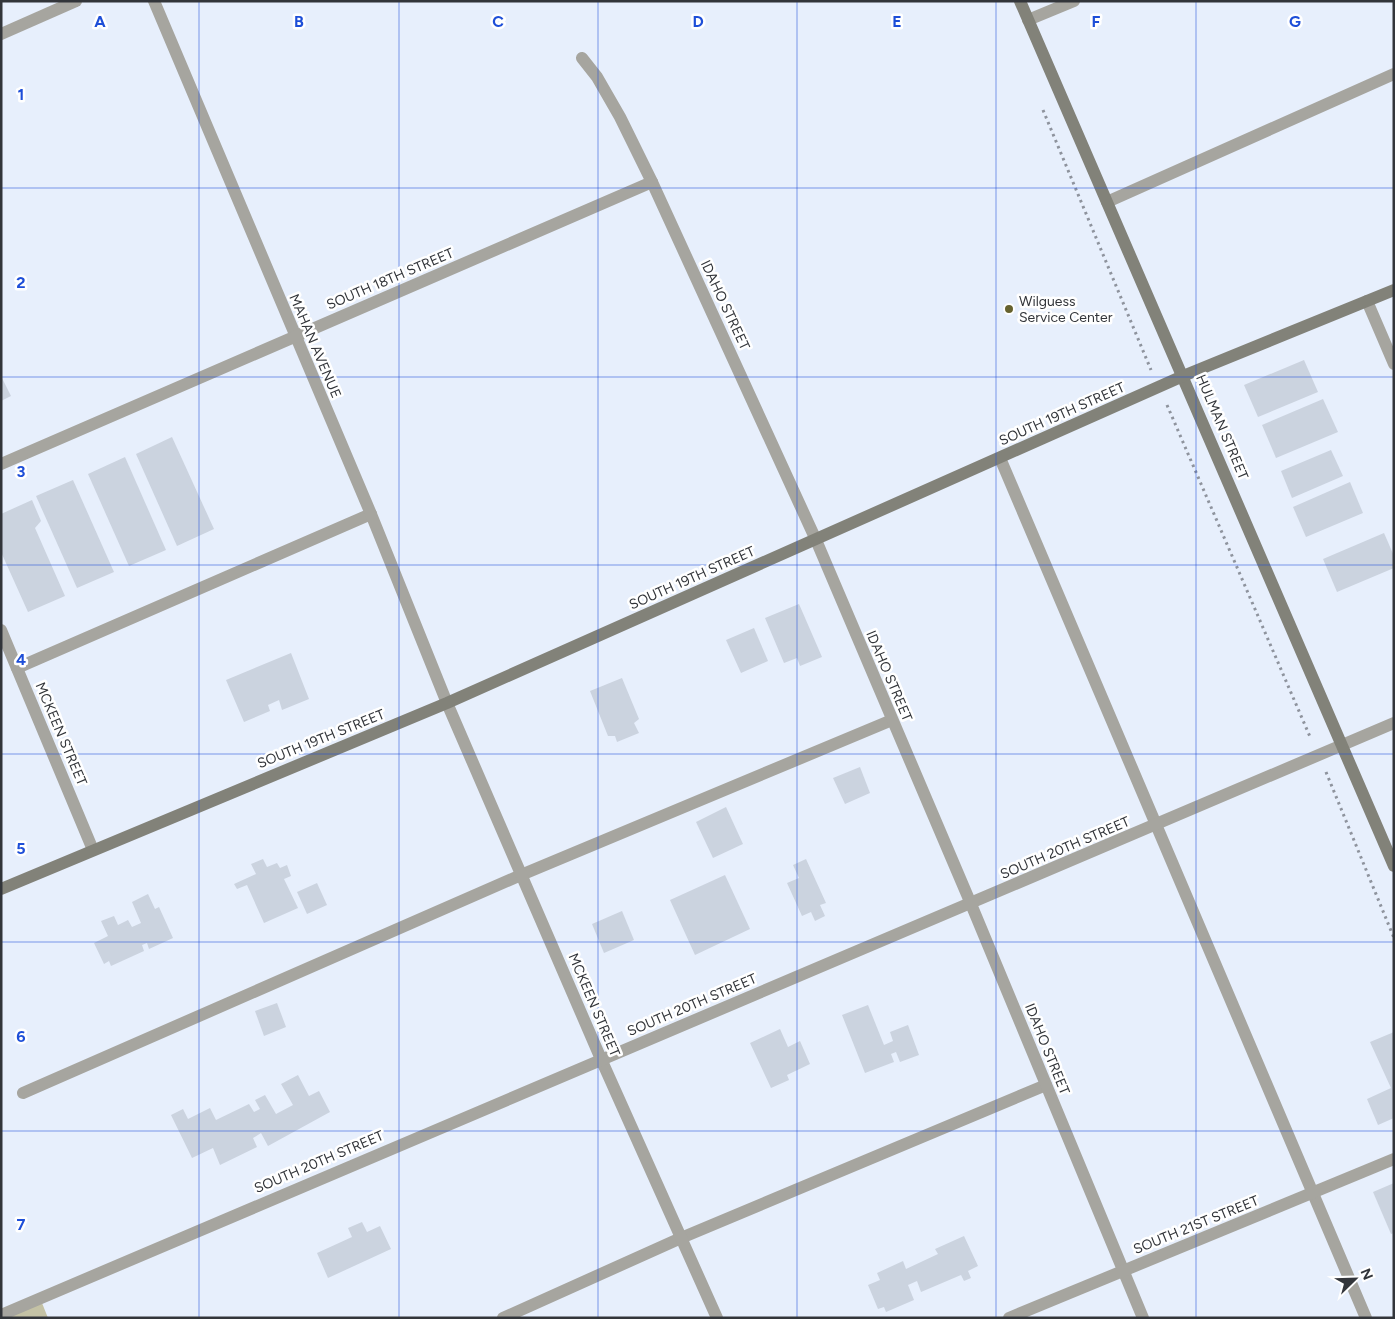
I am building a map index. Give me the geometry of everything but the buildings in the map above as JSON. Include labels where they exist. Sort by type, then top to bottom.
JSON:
[{"type":"street","points":[[1,34],[76,1]]},
{"type":"street","name":"MAHAN AVENUE","points":[[154,1],[294,337],[371,514],[447,703]]},
{"type":"street","name":"HULMAN STREET","points":[[1020,1],[1394,866]]},
{"type":"street","points":[[1028,20],[1074,1]]},
{"type":"street","name":"IDAHO STREET","points":[[582,58],[597,77],[620,117],[652,182],[816,540],[971,904],[1143,1318]]},
{"type":"street","points":[[1107,202],[1394,74]]},
{"type":"street","name":"SOUTH 18TH STREET","points":[[1,464],[652,182]]},
{"type":"street","name":"SOUTH 19TH STREET","points":[[1,889],[447,703],[1183,376],[1394,290]]},
{"type":"street","points":[[1367,301],[1394,364]]},
{"type":"street","points":[[1000,458],[1366,1318]]},
{"type":"street","points":[[17,668],[371,514]]},
{"type":"street","name":"MCKEEN STREET","points":[[1,630],[93,850]]},
{"type":"street","name":"MCKEEN STREET","points":[[447,703],[601,1059],[717,1318]]},
{"type":"street","points":[[23,1093],[521,875],[892,720]]},
{"type":"street","name":"SOUTH 20TH STREET","points":[[1,1314],[1394,723]]},
{"type":"street","points":[[503,1318],[681,1238],[1046,1085]]},
{"type":"street","name":"SOUTH 21ST STREET","points":[[1010,1318],[1394,1159]]},
{"type":"path","points":[[1040,102],[1151,368]]},
{"type":"path","points":[[1171,415],[1309,734]]},
{"type":"path","points":[[1328,778],[1394,938]]},
{"type":"shaded area","points":[[40,1298],[48,1318],[1,1318]]},
{"type":"place","name":"Wilguess Service Center","points":[[1009,309]]}]
